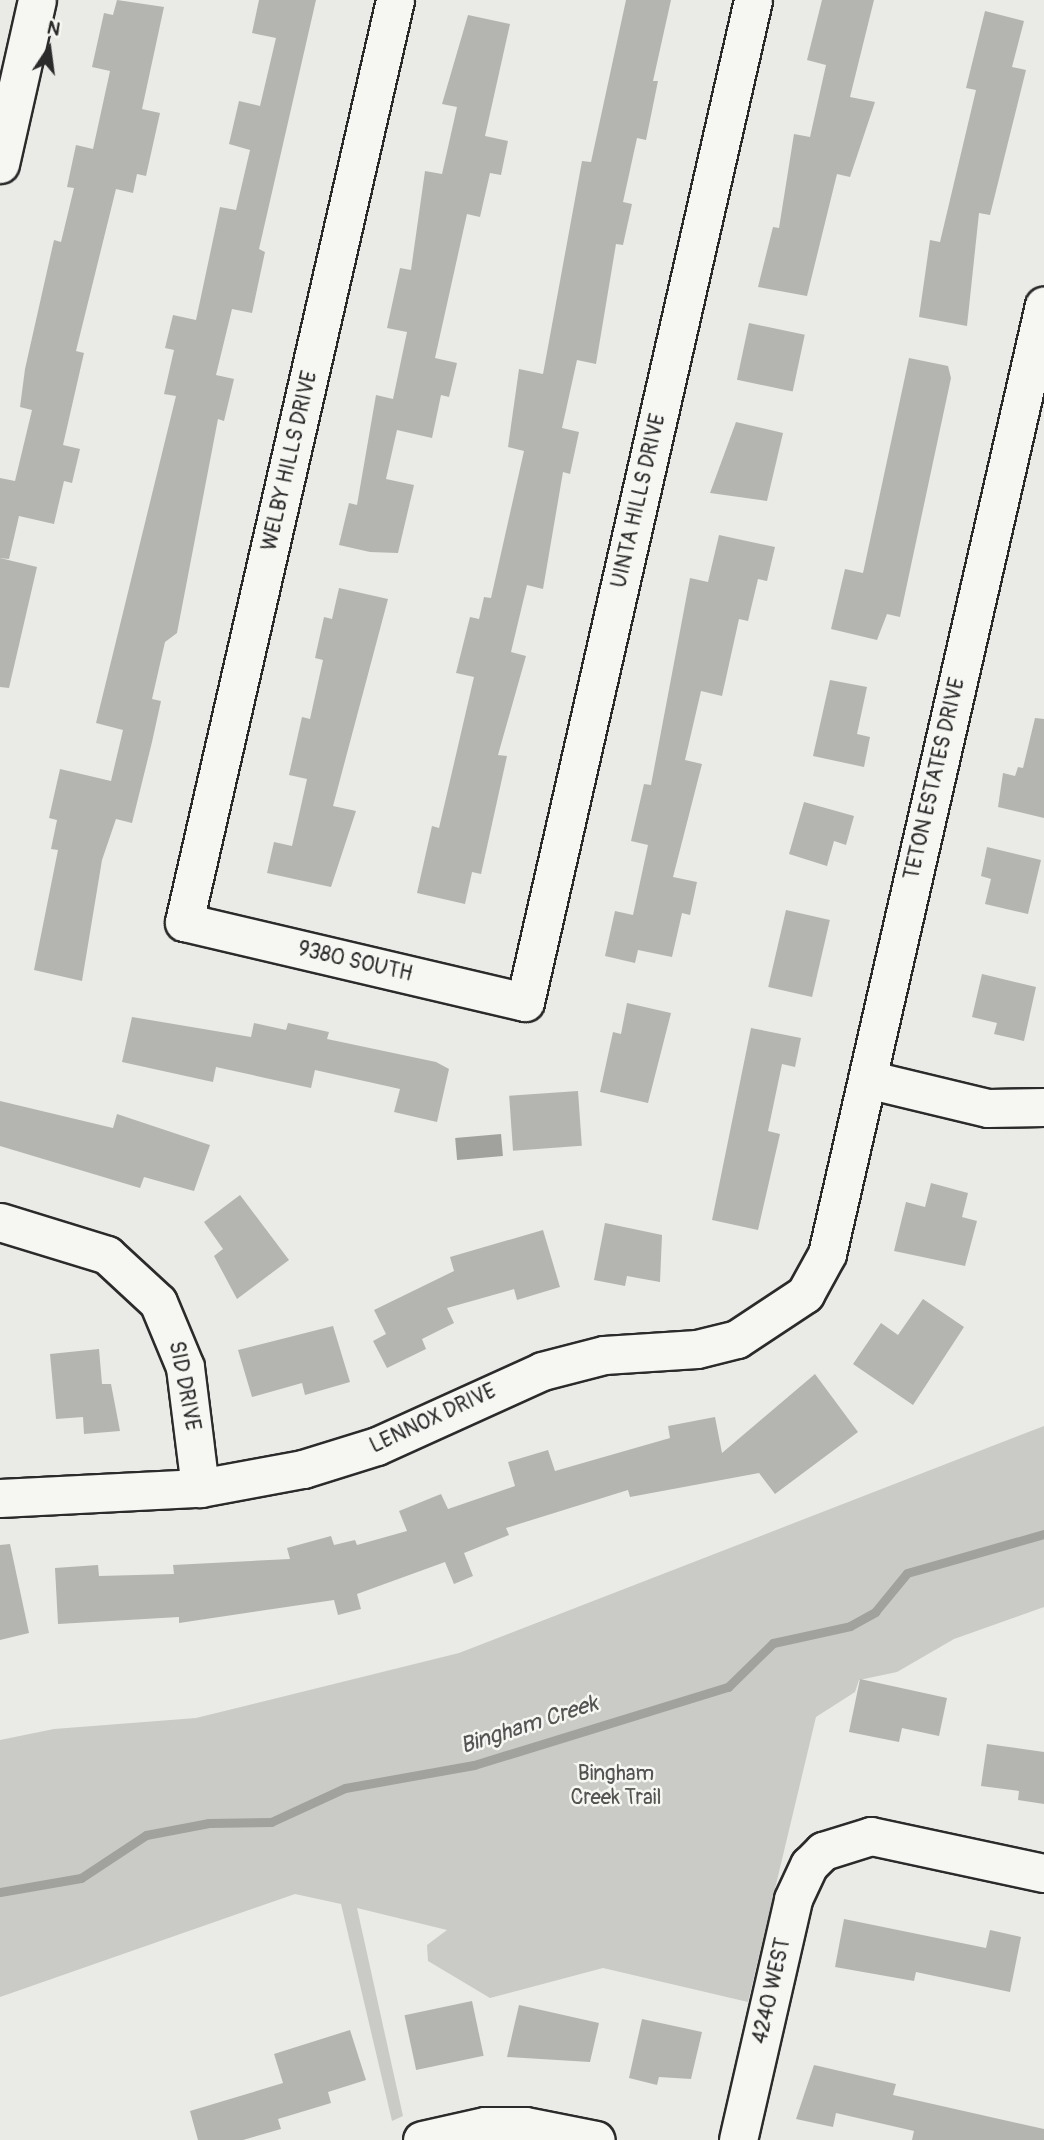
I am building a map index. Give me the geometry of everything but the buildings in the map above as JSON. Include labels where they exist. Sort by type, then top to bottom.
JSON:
[{"type":"street","points":[[0,164],[37,0]]},
{"type":"street","name":"WELBY HILLS DRIVE","points":[[184,922],[396,0]]},
{"type":"street","name":"UINTA HILLS DRIVE","points":[[525,1002],[753,0]]},
{"type":"street","name":"TETON ESTATES DRIVE","points":[[827,1254],[1044,305]]},
{"type":"street","name":"9380 SOUTH","points":[[184,922],[525,1002]]},
{"type":"street","points":[[867,1079],[988,1108],[1044,1107]]},
{"type":"street","name":"SID DRIVE","points":[[0,1222],[96,1250],[126,1268],[158,1302],[186,1367],[200,1488]]},
{"type":"street","name":"LENNOX DRIVE","points":[[0,1498],[200,1488],[303,1469],[377,1446],[569,1363],[737,1339],[805,1294],[827,1254]]},
{"type":"street","name":"4240 WEST","points":[[737,2140],[793,1899],[809,1865],[823,1852],[871,1836],[1044,1873]]},
{"type":"street","points":[[422,2140],[485,2126],[525,2126],[596,2140]]},
{"type":"green space","name":"Bingham Creek Trail","points":[[1044,1426],[1044,1607],[954,1639],[897,1672],[859,1680],[855,1692],[816,1717],[748,2002],[603,1968],[490,1998],[428,1961],[427,1945],[447,1930],[357,1908],[403,2116],[392,2121],[341,1904],[295,1894],[0,1997],[0,1740],[54,1729],[196,1718],[459,1653]]},
{"type":"shaded area","points":[[501,1134],[503,1156],[457,1160],[455,1138]]},
{"type":"waterway","name":"Bingham Creek","points":[[0,1892],[81,1878],[146,1835],[209,1823],[271,1822],[345,1788],[474,1765],[728,1687],[773,1643],[850,1626],[875,1612],[907,1573],[1044,1534]]}]
